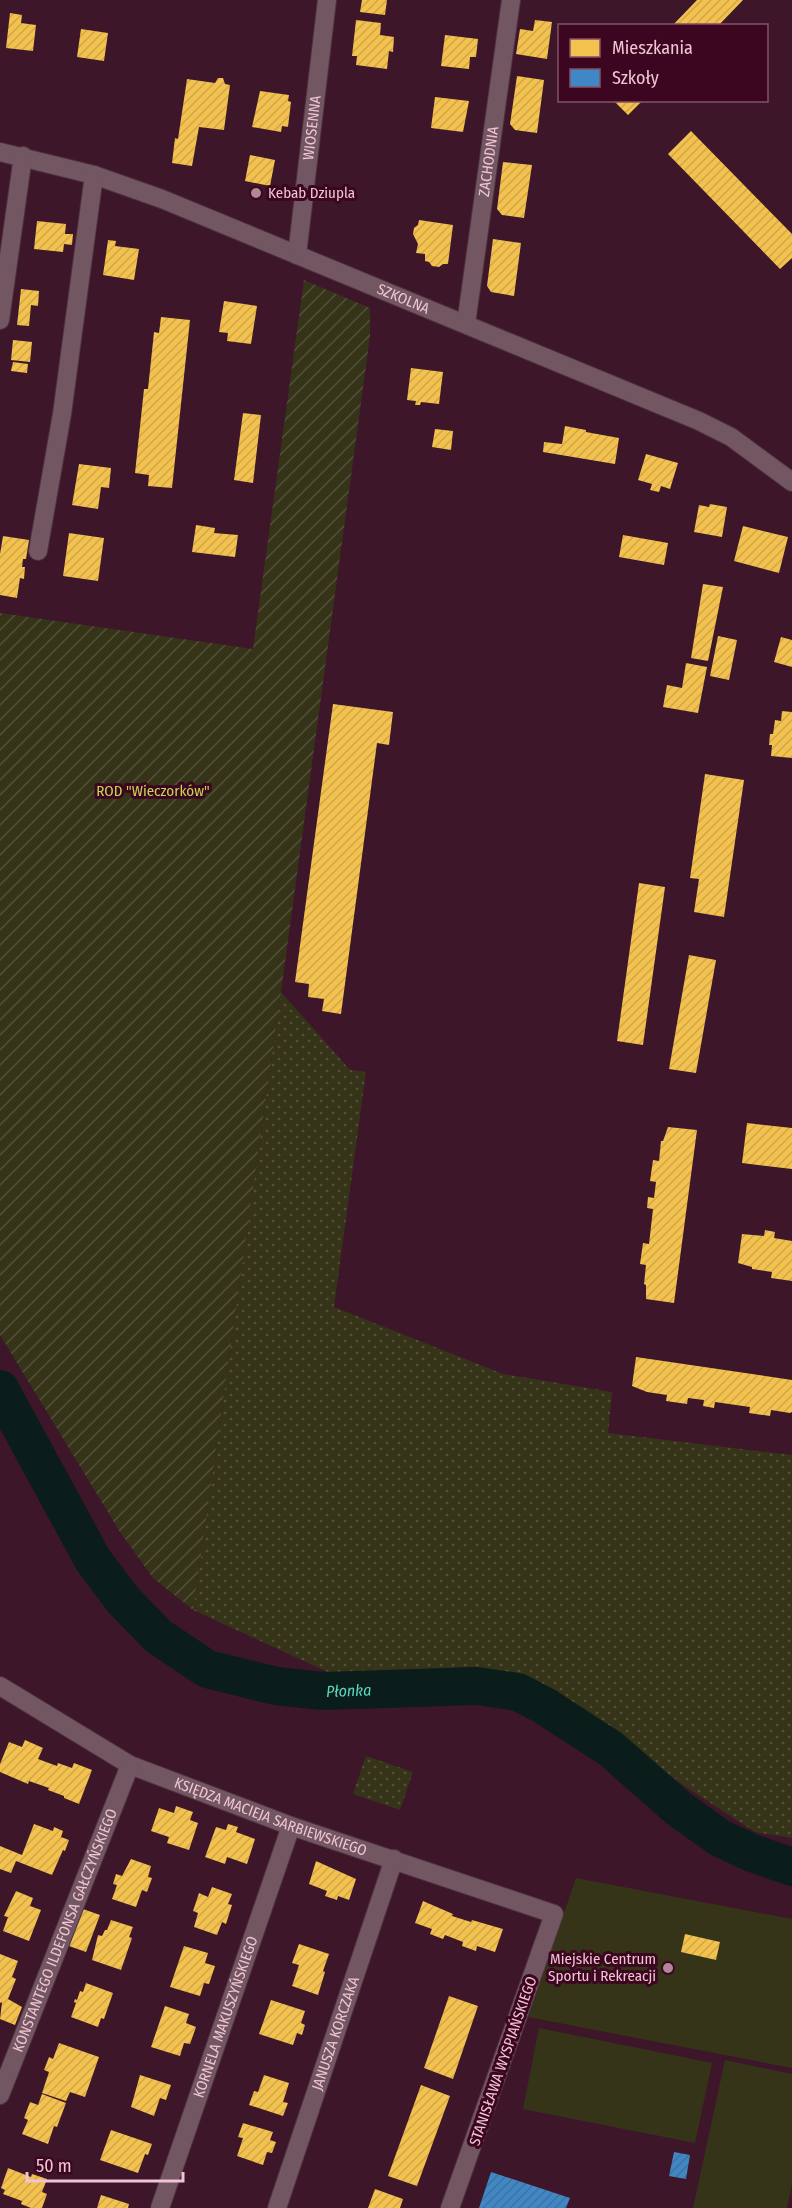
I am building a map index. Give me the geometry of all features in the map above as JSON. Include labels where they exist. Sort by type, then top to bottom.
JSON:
[{"type":"street","name":"WIOSENNA","points":[[297,255],[327,0]]},
{"type":"street","name":"ZACHODNIA","points":[[466,324],[512,0]]},
{"type":"street","name":"SZKOLNA","points":[[0,152],[94,175],[162,200],[699,421],[731,437],[792,482]]},
{"type":"street","points":[[0,321],[22,156]]},
{"type":"street","points":[[38,551],[62,414],[94,175]]},
{"type":"street","name":"KSIĘDZA MACIEJA SARBIEWSKIEGO","points":[[1,1688],[130,1765],[291,1826],[554,1914]]},
{"type":"street","name":"KONSTANTEGO ILDEFONSA GAŁCZYŃSKIEGO","points":[[0,2095],[130,1765]]},
{"type":"street","name":"KORNELA MAKUSZYŃSKIEGO","points":[[160,2208],[291,1826]]},
{"type":"street","name":"JANUSZA KORCZAKA","points":[[277,2208],[394,1859]]},
{"type":"street","name":"STANISŁAWA WYSPIAŃSKIEGO","points":[[450,2208],[554,1914]]},
{"type":"green space","name":"ROD \"Wieczorków\"","points":[[304,280],[370,308],[370,336],[281,992],[193,1610],[153,1578],[120,1532],[0,1335],[0,613],[253,649]]},
{"type":"green space","points":[[281,992],[350,1070],[366,1072],[334,1307],[503,1374],[612,1392],[608,1433],[792,1455],[792,1838],[755,1832],[686,1787],[556,1690],[471,1667],[330,1673],[193,1610]]},
{"type":"green space","points":[[366,1756],[413,1772],[400,1810],[353,1794]]},
{"type":"green space","name":"Miejskie Centrum Sportu i Rekreacji","points":[[576,1878],[792,1919],[792,2068],[528,2017]]},
{"type":"green space","points":[[539,2028],[712,2063],[695,2143],[523,2109]]},
{"type":"green space","points":[[725,2060],[792,2074],[792,2184],[787,2208],[693,2208]]},
{"type":"building: Mieszkania","points":[[362,0],[387,0],[385,15],[360,12]]},
{"type":"building: Mieszkania","points":[[697,0],[743,0],[720,24],[674,24]]},
{"type":"building: Mieszkania","points":[[10,13],[22,15],[21,23],[36,25],[33,51],[6,48]]},
{"type":"building: Mieszkania","points":[[356,20],[381,23],[380,35],[394,37],[393,52],[389,51],[387,69],[356,65],[357,56],[352,56]]},
{"type":"building: Mieszkania","points":[[535,20],[552,22],[547,59],[516,54],[520,29],[533,31]]},
{"type":"building: Mieszkania","points":[[81,29],[108,33],[104,61],[77,57]]},
{"type":"building: Mieszkania","points":[[445,35],[478,39],[476,57],[470,57],[469,69],[441,66]]},
{"type":"building: Mieszkania","points":[[517,76],[544,80],[537,133],[515,130],[510,124]]},
{"type":"building: Mieszkania","points":[[218,78],[223,78],[225,84],[230,85],[224,130],[199,127],[192,166],[172,163],[187,79],[215,83]]},
{"type":"building: Mieszkania","points":[[260,91],[289,95],[288,101],[291,102],[288,127],[282,126],[281,132],[252,127]]},
{"type":"building: Mieszkania","points":[[435,97],[469,101],[463,132],[431,128]]},
{"type":"building: Mieszkania","points":[[615,102],[641,102],[628,115]]},
{"type":"building: Mieszkania","points":[[691,131],[792,234],[792,258],[780,269],[668,154]]},
{"type":"building: Mieszkania","points":[[250,155],[275,160],[270,186],[245,181]]},
{"type":"building: Mieszkania","points":[[503,162],[532,165],[524,218],[502,215],[497,209]]},
{"type":"building: Mieszkania","points":[[419,220],[453,225],[448,264],[439,267],[432,266],[425,261],[425,254],[416,253],[418,244],[413,234]]},
{"type":"building: Mieszkania","points":[[37,221],[66,224],[65,234],[73,234],[72,245],[64,244],[63,252],[34,249]]},
{"type":"building: Mieszkania","points":[[493,239],[521,243],[514,296],[491,292],[487,286]]},
{"type":"building: Mieszkania","points":[[108,240],[116,241],[115,246],[139,249],[134,280],[103,275]]},
{"type":"building: Mieszkania","points":[[21,289],[39,291],[38,306],[31,305],[29,326],[17,325]]},
{"type":"building: Mieszkania","points":[[224,301],[257,306],[251,344],[227,341],[228,333],[219,332]]},
{"type":"building: Mieszkania","points":[[161,317],[190,320],[172,488],[148,486],[149,475],[135,473],[144,389],[148,389],[154,332],[159,333]]},
{"type":"building: Mieszkania","points":[[13,340],[32,342],[30,362],[11,360]]},
{"type":"building: Mieszkania","points":[[13,362],[28,364],[27,373],[11,371]]},
{"type":"building: Mieszkania","points":[[411,368],[443,372],[439,404],[421,402],[420,405],[415,405],[416,401],[407,400]]},
{"type":"building: Mieszkania","points":[[243,413],[261,415],[253,483],[234,480]]},
{"type":"building: Mieszkania","points":[[565,426],[619,438],[615,464],[543,452],[544,442],[562,444]]},
{"type":"building: Mieszkania","points":[[435,429],[453,431],[451,450],[432,447]]},
{"type":"building: Mieszkania","points":[[646,454],[678,463],[670,489],[661,486],[659,492],[650,490],[652,484],[638,480]]},
{"type":"building: Mieszkania","points":[[79,464],[111,468],[109,488],[101,487],[98,509],[72,505]]},
{"type":"building: Mieszkania","points":[[710,504],[727,507],[722,537],[694,532],[699,505],[709,507]]},
{"type":"building: Mieszkania","points":[[196,525],[215,528],[214,533],[238,535],[235,557],[192,552]]},
{"type":"building: Mieszkania","points":[[743,526],[788,537],[779,573],[734,561]]},
{"type":"building: Mieszkania","points":[[69,533],[104,538],[98,581],[63,576]]},
{"type":"building: Mieszkania","points":[[623,535],[668,543],[664,565],[619,557]]},
{"type":"building: Mieszkania","points":[[3,536],[29,540],[26,559],[23,559],[24,579],[20,578],[17,598],[0,595],[0,554]]},
{"type":"building: Mieszkania","points":[[703,584],[723,587],[708,661],[691,658]]},
{"type":"building: Mieszkania","points":[[718,636],[737,640],[729,680],[710,676]]},
{"type":"building: Mieszkania","points":[[781,637],[792,640],[792,667],[774,662]]},
{"type":"building: Mieszkania","points":[[686,663],[707,667],[698,713],[663,707],[667,685],[682,688]]},
{"type":"building: Mieszkania","points":[[333,704],[393,712],[389,745],[377,743],[341,1014],[322,1011],[324,999],[308,997],[309,984],[295,982]]},
{"type":"building: Mieszkania","points":[[782,711],[792,712],[792,758],[771,756],[770,734],[773,734],[775,720],[781,721]]},
{"type":"building: Mieszkania","points":[[705,774],[744,780],[724,917],[694,912],[699,879],[690,878]]},
{"type":"building: Mieszkania","points":[[639,883],[665,887],[643,1045],[617,1041]]},
{"type":"building: Mieszkania","points":[[689,955],[716,960],[696,1073],[669,1069]]},
{"type":"building: Mieszkania","points":[[747,1123],[792,1128],[792,1169],[742,1163]]},
{"type":"building: Mieszkania","points":[[668,1127],[697,1130],[674,1303],[646,1299],[646,1285],[644,1284],[646,1265],[640,1264],[643,1243],[649,1244],[653,1209],[647,1208],[648,1197],[654,1198],[656,1182],[650,1181],[653,1160],[659,1161],[661,1141]]},
{"type":"building: Mieszkania","points":[[765,1230],[775,1232],[774,1238],[792,1241],[792,1281],[771,1278],[772,1272],[752,1269],[752,1267],[738,1263],[742,1234],[764,1236]]},
{"type":"building: Mieszkania","points":[[636,1357],[792,1380],[792,1412],[771,1410],[770,1416],[749,1413],[750,1407],[715,1402],[714,1408],[703,1406],[704,1400],[688,1398],[687,1404],[666,1401],[667,1395],[647,1392],[632,1386]]},
{"type":"building: Mieszkania","points":[[25,1740],[43,1748],[38,1759],[57,1766],[58,1763],[72,1768],[74,1763],[92,1770],[79,1804],[48,1790],[49,1788],[29,1781],[28,1784],[0,1772],[0,1764],[9,1742],[22,1747]]},
{"type":"building: Mieszkania","points":[[176,1806],[193,1812],[190,1820],[198,1823],[189,1850],[167,1843],[169,1837],[151,1831],[159,1808],[174,1813]]},
{"type":"building: Mieszkania","points":[[34,1824],[53,1831],[54,1827],[63,1831],[61,1837],[69,1840],[52,1875],[16,1861],[11,1873],[0,1869],[0,1846],[22,1855]]},
{"type":"building: Mieszkania","points":[[228,1824],[238,1827],[236,1832],[255,1839],[247,1864],[227,1857],[225,1864],[205,1857],[216,1827],[226,1830]]},
{"type":"building: Mieszkania","points":[[131,1859],[151,1866],[148,1877],[152,1878],[147,1892],[142,1890],[136,1907],[112,1899],[117,1885],[113,1884],[116,1874],[122,1876]]},
{"type":"building: Mieszkania","points":[[316,1861],[356,1879],[349,1900],[338,1896],[337,1900],[325,1896],[327,1891],[309,1884]]},
{"type":"building: Mieszkania","points":[[212,1887],[232,1894],[228,1904],[232,1905],[226,1924],[222,1922],[217,1935],[194,1927],[198,1913],[193,1911],[199,1893],[208,1897]]},
{"type":"building: Mieszkania","points":[[16,1891],[33,1898],[30,1906],[41,1910],[29,1941],[3,1931],[8,1917],[4,1916]]},
{"type":"building: Mieszkania","points":[[423,1901],[453,1914],[452,1916],[503,1929],[495,1952],[477,1946],[476,1951],[462,1946],[463,1942],[445,1935],[443,1939],[430,1934],[432,1929],[415,1923]]},
{"type":"building: Mieszkania","points":[[83,1909],[100,1915],[86,1952],[69,1946]]},
{"type":"building: Mieszkania","points":[[111,1920],[133,1927],[129,1937],[132,1938],[121,1970],[92,1960],[98,1935],[102,1936]]},
{"type":"building: Mieszkania","points":[[685,1934],[720,1942],[716,1960],[681,1952]]},
{"type":"building: Mieszkania","points":[[299,1944],[329,1954],[318,1995],[292,1986],[299,1965],[292,1963]]},
{"type":"building: Mieszkania","points":[[184,1946],[208,1953],[205,1963],[215,1966],[209,1984],[204,1983],[200,1996],[170,1987]]},
{"type":"building: Mieszkania","points":[[0,1954],[18,1961],[12,1977],[16,1979],[8,1999],[22,2007],[15,2025],[0,2019],[2,2002],[0,2003]]},
{"type":"building: Mieszkania","points":[[86,1983],[113,1993],[104,2019],[101,2018],[98,2027],[71,2017],[76,2003],[75,1999],[77,2000],[80,1991],[83,1992]]},
{"type":"building: Mieszkania","points":[[449,1996],[478,2006],[453,2079],[424,2068]]},
{"type":"building: Mieszkania","points":[[271,2000],[305,2011],[301,2023],[305,2025],[302,2035],[297,2033],[293,2045],[259,2034]]},
{"type":"building: Mieszkania","points":[[165,2006],[189,2014],[186,2023],[196,2027],[190,2044],[184,2043],[180,2056],[151,2047]]},
{"type":"building: Mieszkania","points":[[59,2043],[99,2057],[85,2097],[70,2092],[66,2101],[42,2093],[49,2072],[44,2070],[49,2057],[53,2059]]},
{"type":"building: Mieszkania","points":[[140,2075],[171,2085],[166,2100],[160,2098],[154,2116],[131,2107]]},
{"type":"building: Mieszkania","points":[[264,2075],[289,2083],[283,2102],[288,2103],[283,2116],[249,2105],[254,2091],[258,2092]]},
{"type":"building: Mieszkania","points":[[421,2085],[450,2096],[417,2186],[388,2176]]},
{"type":"building: Mieszkania","points":[[42,2094],[66,2103],[48,2144],[22,2134],[28,2120],[24,2118],[30,2102],[38,2105]]},
{"type":"building: Mieszkania","points":[[243,2123],[273,2132],[270,2140],[276,2142],[272,2153],[267,2152],[263,2165],[237,2156],[243,2138],[238,2137]]},
{"type":"building: Mieszkania","points":[[111,2130],[152,2144],[148,2155],[145,2154],[138,2173],[100,2160]]},
{"type":"building: Mieszkania","points":[[8,2168],[31,2177],[32,2174],[47,2179],[42,2192],[47,2194],[42,2208],[31,2208],[21,2204],[22,2201],[3,2194],[5,2190],[1,2188]]},
{"type":"building: Mieszkania","points":[[375,2189],[403,2199],[400,2208],[368,2208]]},
{"type":"building: Mieszkania","points":[[101,2195],[129,2204],[128,2208],[97,2208]]},
{"type":"building: Szkoły","points":[[674,2152],[690,2155],[686,2179],[669,2176]]},
{"type":"building: Szkoły","points":[[491,2172],[570,2198],[566,2208],[479,2208]]},
{"type":"waterway","name":"Płonka","points":[[0,1389],[93,1560],[123,1600],[158,1636],[207,1669],[276,1686],[323,1691],[477,1686],[518,1692],[543,1705],[611,1749],[679,1809],[720,1838],[752,1853],[792,1867]]},
{"type":"place","name":"Kebab Dziupla","points":[[256,193]]},
{"type":"place","name":"Miejskie Centrum Sportu i Rekreacji","points":[[668,1968]]}]
